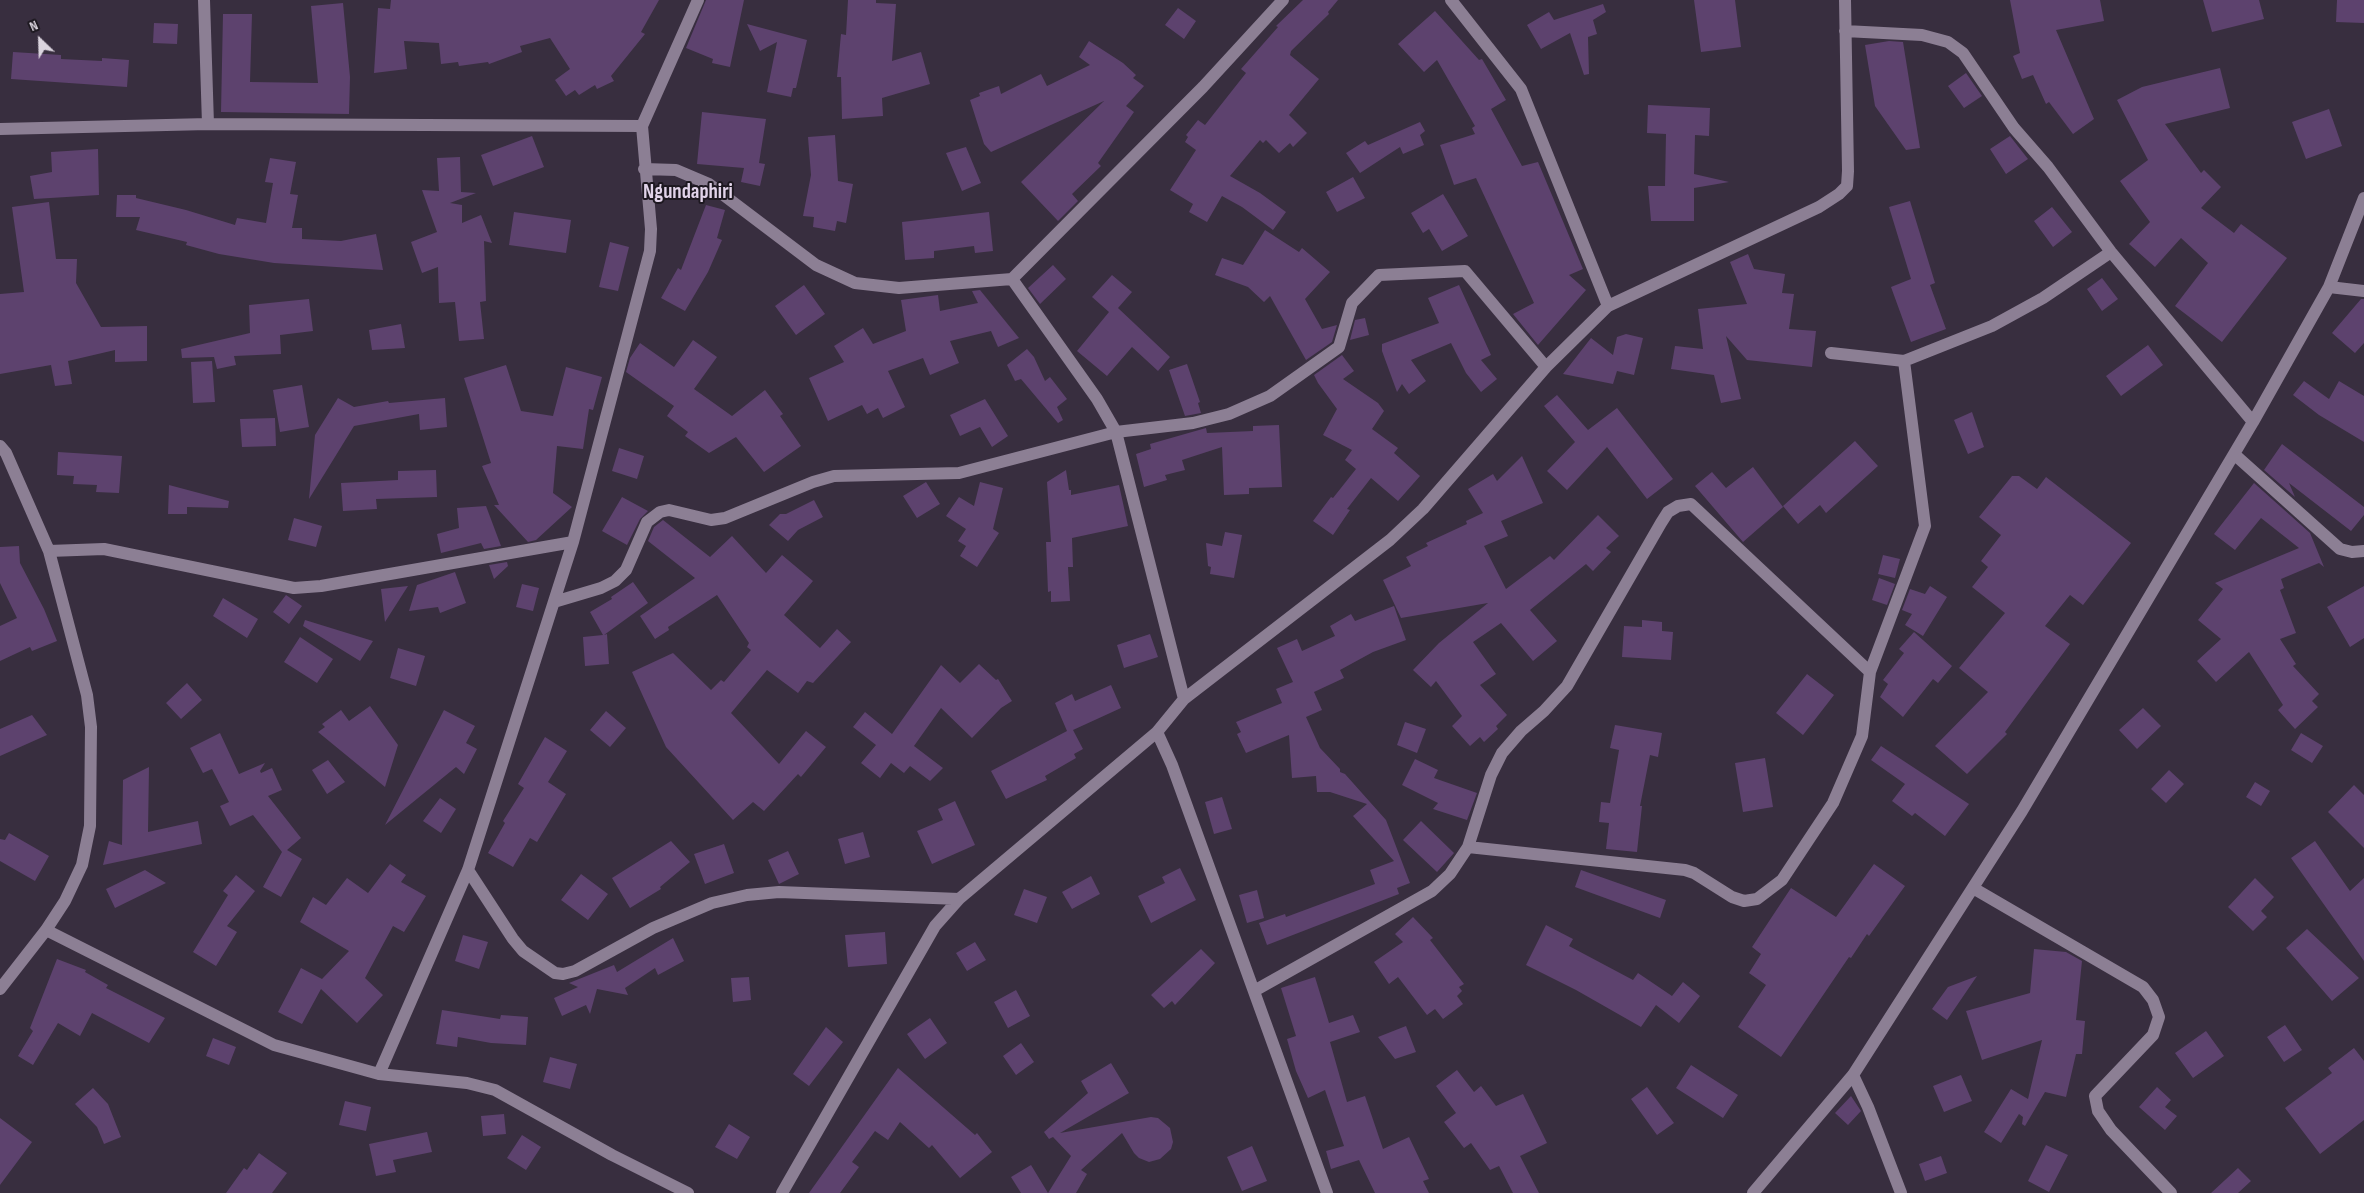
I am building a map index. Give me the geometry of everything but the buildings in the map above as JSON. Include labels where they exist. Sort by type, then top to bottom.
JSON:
[{"type":"street","points":[[204,0],[208,124]]},
{"type":"street","points":[[379,1074],[468,870],[573,542],[650,251],[651,229],[644,170],[642,126],[698,0]]},
{"type":"street","points":[[644,170],[676,170],[709,184],[816,265],[855,283],[898,288],[1012,279],[1203,87],[1283,0]]},
{"type":"street","points":[[1451,0],[1521,89],[1608,306]]},
{"type":"street","points":[[782,1193],[935,926],[959,900],[1157,732],[1184,699],[1390,540],[1423,509],[1546,367],[1608,306],[1820,207],[1847,186],[1844,0]]},
{"type":"street","points":[[1845,31],[1922,35],[1948,42],[1963,53],[2014,128],[2048,167],[2111,252],[2253,422]]},
{"type":"street","points":[[0,129],[208,124],[642,126]]},
{"type":"street","points":[[1753,1193],[1853,1075],[2022,811],[2253,422],[2329,287],[2364,198]]},
{"type":"street","points":[[1831,353],[1904,361],[1992,326],[2043,298],[2111,252]]},
{"type":"street","points":[[554,602],[600,588],[615,580],[626,570],[647,522],[660,512],[669,510],[711,520],[725,518],[813,482],[834,476],[959,472],[1116,432],[1193,423],[1228,414],[1270,396],[1339,347],[1352,303],[1379,275],[1466,271],[1546,367]]},
{"type":"street","points":[[1012,279],[1097,399],[1116,432],[1184,699]]},
{"type":"street","points":[[2329,287],[2364,290]]},
{"type":"street","points":[[1468,847],[1685,870],[1694,873],[1732,898],[1744,900],[1757,899],[1782,880],[1833,803],[1862,736],[1870,672],[1925,526],[1904,361]]},
{"type":"street","points":[[0,446],[6,453],[49,551],[87,695],[91,728],[90,826],[82,865],[65,901],[46,930],[0,989]]},
{"type":"street","points":[[2234,454],[2340,549],[2352,552],[2364,551]]},
{"type":"street","points":[[1254,991],[1432,891],[1450,874],[1468,847],[1491,776],[1502,753],[1521,730],[1544,712],[1567,686],[1668,512],[1678,506],[1691,504],[1870,672]]},
{"type":"street","points":[[49,551],[104,549],[294,588],[330,584],[573,542]]},
{"type":"street","points":[[1157,732],[1172,765],[1327,1193]]},
{"type":"street","points":[[468,870],[513,939],[523,950],[555,973],[563,974],[575,971],[662,924],[712,903],[746,895],[779,892],[959,900]]},
{"type":"street","points":[[1973,888],[2142,987],[2153,1000],[2159,1018],[2153,1035],[2095,1096],[2098,1111],[2111,1130],[2171,1193]]},
{"type":"street","points":[[46,930],[274,1045],[379,1074],[467,1083],[496,1090],[612,1155],[688,1193]]},
{"type":"street","points":[[1853,1075],[1868,1107],[1901,1193]]},
{"type":"district","name":"Ngundaphiri","points":[[688,193]]}]
